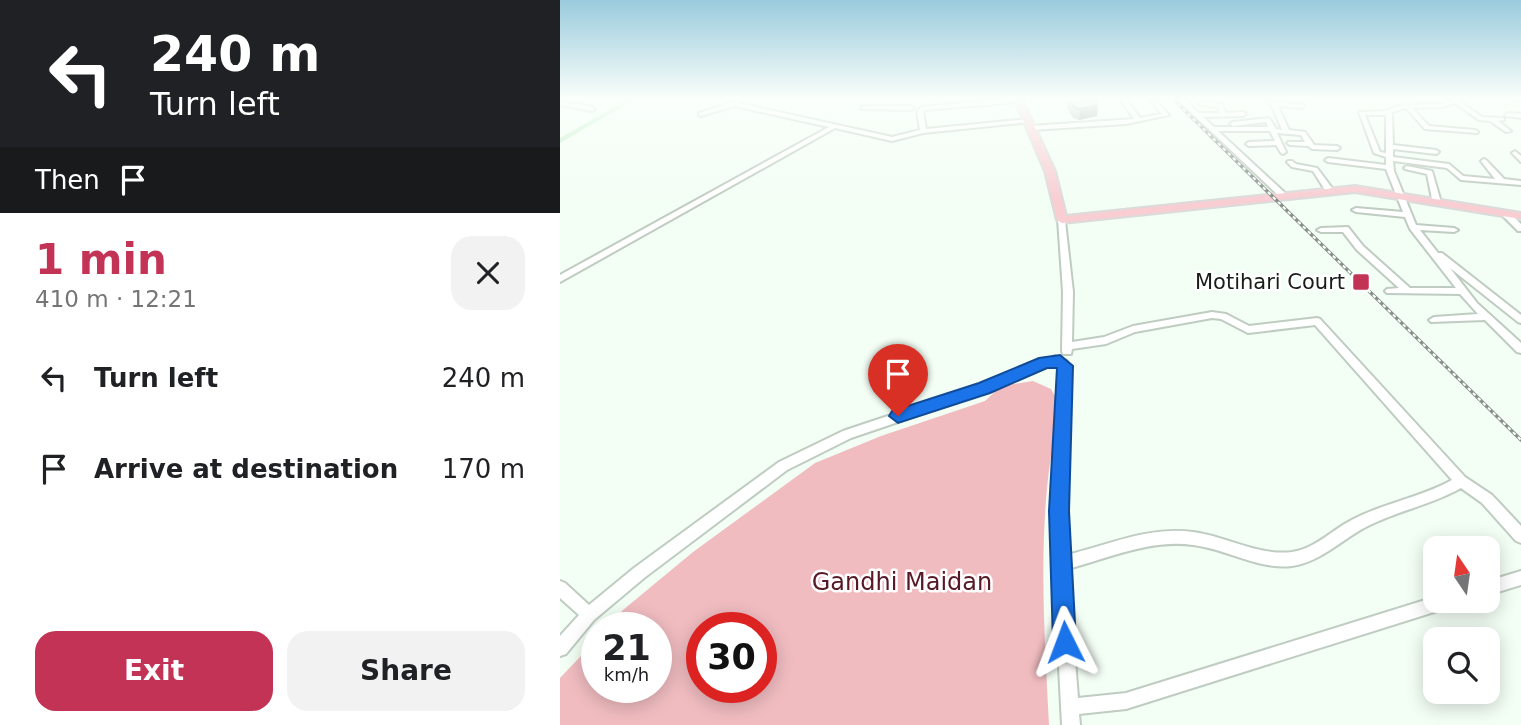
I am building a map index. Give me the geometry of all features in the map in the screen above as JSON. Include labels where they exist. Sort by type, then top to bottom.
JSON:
[{"type":"main road","points":[[1032,133],[1053,180],[1059,219]]},
{"type":"main road","points":[[1059,219],[1356,187],[1521,215]]},
{"type":"main road","points":[[1059,219],[1355,189],[1398,193],[1521,215]]},
{"type":"street","points":[[560,279],[823,133]]},
{"type":"street","points":[[865,133],[892,139],[916,133]]},
{"type":"street","points":[[1216,133],[1281,193]]},
{"type":"street","points":[[1275,133],[1283,152]]},
{"type":"street","points":[[1297,133],[1304,134],[1309,144]]},
{"type":"street","points":[[1368,133],[1377,153],[1390,162],[1430,172],[1436,199]]},
{"type":"street","points":[[1391,133],[1390,162],[1398,193],[1420,240],[1486,317],[1521,349]]},
{"type":"street","points":[[1250,144],[1279,143]]},
{"type":"street","points":[[1290,143],[1337,148]]},
{"type":"street","points":[[1391,147],[1436,152]]},
{"type":"street","points":[[1515,153],[1521,160]]},
{"type":"street","points":[[1328,160],[1449,166],[1461,178],[1521,183]]},
{"type":"street","points":[[1485,161],[1502,182]]},
{"type":"street","points":[[1290,162],[1294,166],[1315,169],[1328,188]]},
{"type":"street","points":[[1356,210],[1406,215]]},
{"type":"street","points":[[1505,213],[1521,229]]},
{"type":"street","points":[[593,612],[720,511],[783,466],[823,444],[1060,363],[1067,346],[1068,292],[1059,219]]},
{"type":"street","points":[[1059,219],[1064,331],[1060,363],[1061,564],[1071,725]]},
{"type":"street","points":[[1413,227],[1454,230]]},
{"type":"street","points":[[1321,230],[1345,229],[1363,251],[1407,290]]},
{"type":"street","points":[[1420,240],[1521,320]]},
{"type":"street","points":[[1390,291],[1464,291]]},
{"type":"street","points":[[1067,346],[1106,340],[1133,329],[1212,315],[1223,316],[1248,330],[1317,321],[1461,481],[1487,499],[1521,536]]},
{"type":"street","points":[[1434,320],[1486,317]]},
{"type":"street","points":[[1061,564],[1144,542],[1188,537],[1214,541],[1260,556],[1293,559],[1318,550],[1356,524],[1461,481]]},
{"type":"street","points":[[1500,584],[1521,578]]},
{"type":"street","points":[[560,588],[586,612]]},
{"type":"street","points":[[1069,707],[1126,701],[1423,608]]},
{"type":"street","points":[[560,648],[581,624]]},
{"type":"green space","name":"Gandhi Maidan","points":[[1033,381],[1051,389],[1061,407],[1047,484],[1044,524],[1049,725],[560,725],[560,678],[581,656],[581,703],[672,703],[672,612],[621,612],[693,552],[815,463],[881,436],[985,401],[1001,386]]},
{"type":"waterway","points":[[560,141],[574,133]]},
{"type":"railway","points":[[1208,133],[1521,440]]},
{"type":"place","name":"Motihari Court","points":[[1361,282]]},
{"type":"route","points":[[898,416],[985,388],[1051,360],[1060,361],[1065,366],[1059,473],[1059,531],[1065,642]]}]
